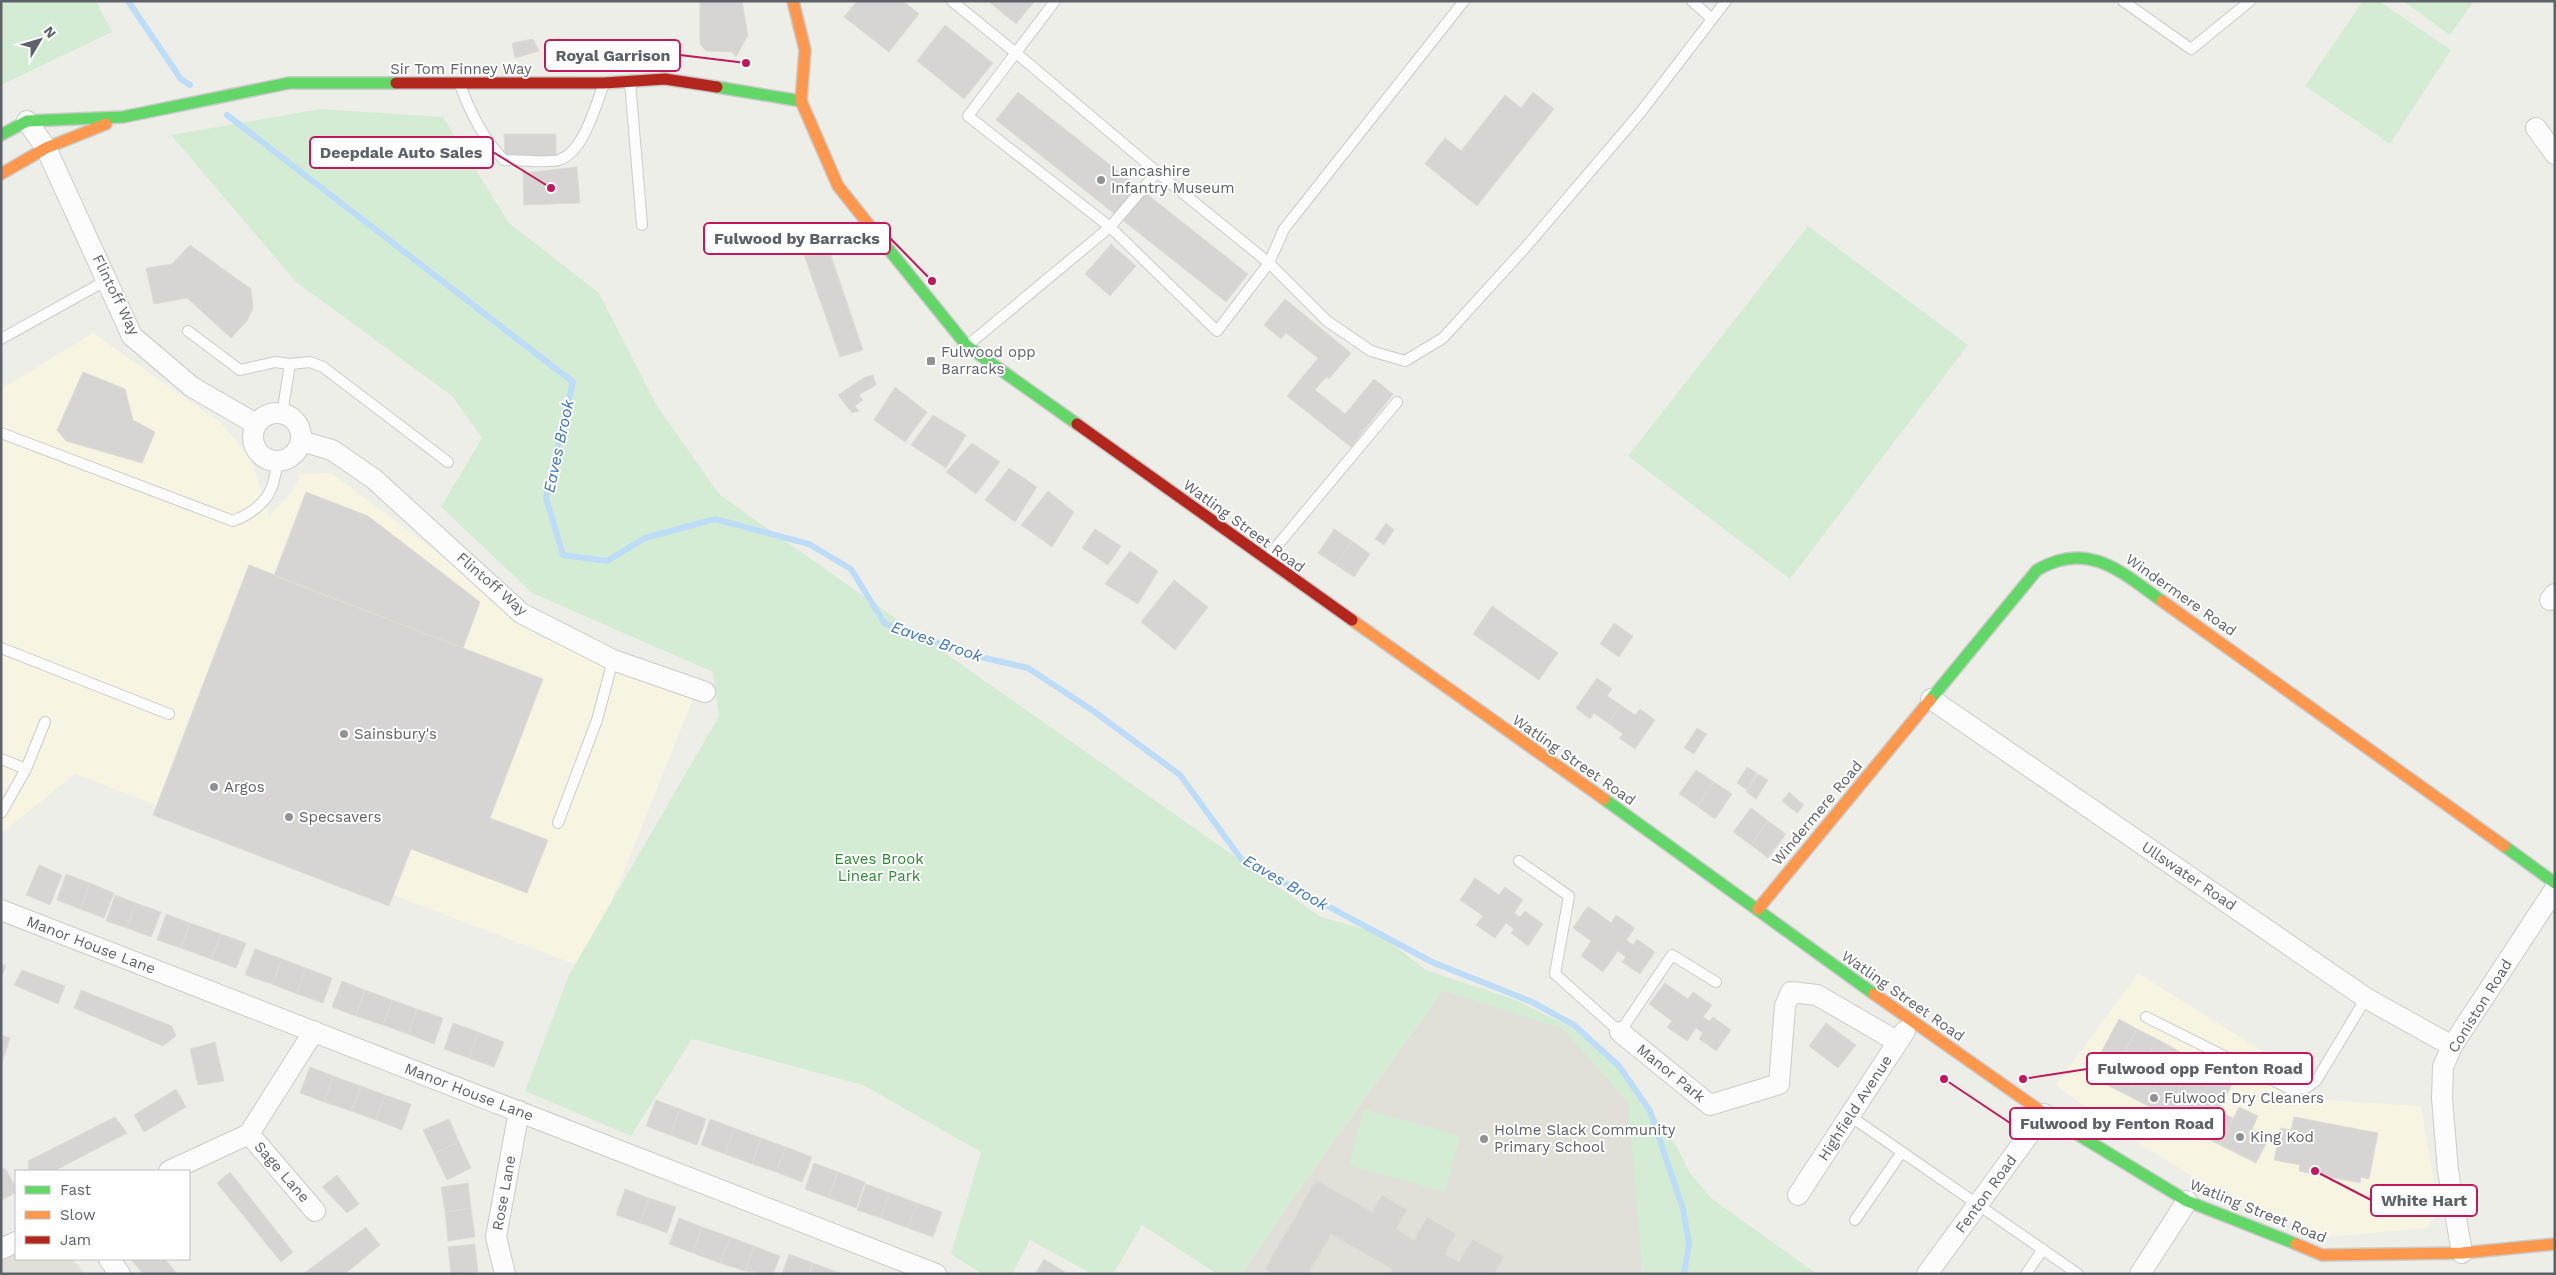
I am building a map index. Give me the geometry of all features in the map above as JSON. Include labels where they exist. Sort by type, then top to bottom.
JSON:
[{"type":"main road","name":"Watling Street Road","points":[[793,1],[805,50],[801,101],[838,186],[968,346],[1265,560],[1758,909],[1912,1021],[2044,1114],[2187,1201],[2322,1255],[2462,1253],[2555,1244]]},
{"type":"main road","name":"Sir Tom Finney Way","points":[[1,135],[26,121],[123,117],[289,83],[460,85],[604,83],[665,79],[801,101]]},
{"type":"main road","name":"Sir Tom Finney Way","points":[[1,174],[46,148],[123,117]]},
{"type":"main road","name":"Windermere Road","points":[[1758,909],[2037,570],[2062,558],[2092,558],[2110,564],[2555,883]]},
{"type":"street","name":"Flintoff Way","points":[[26,121],[46,148],[132,336],[192,387],[256,424]]},
{"type":"street","points":[[2536,128],[2553,149]]},
{"type":"street","points":[[282,414],[296,423],[301,441],[296,452],[280,461],[267,458],[255,447],[253,433],[256,424],[265,416],[282,414]]},
{"type":"street","name":"Flintoff Way","points":[[301,441],[332,450],[374,479],[521,613],[613,660],[705,692]]},
{"type":"street","name":"Ullswater Road","points":[[1931,699],[2366,998],[2452,1046]]},
{"type":"street","name":"Coniston Road","points":[[2462,1253],[2448,1171],[2442,1098],[2443,1068],[2452,1046],[2555,888]]},
{"type":"street","name":"Manor House Lane","points":[[1,910],[936,1274]]},
{"type":"street","name":"Manor Park","points":[[1620,1032],[1710,1105],[1779,1084],[1785,1006],[1791,992],[1816,995],[1898,1042]]},
{"type":"street","name":"Highfield Avenue","points":[[1798,1195],[1912,1021]]},
{"type":"street","points":[[171,1170],[249,1134],[314,1031]]},
{"type":"street","name":"Rose Lane","points":[[505,1274],[496,1237],[519,1111]]},
{"type":"street","name":"Fenton Road","points":[[1927,1274],[2044,1114]]},
{"type":"street","name":"Sage Lane","points":[[249,1134],[315,1210]]},
{"type":"street","points":[[2140,1274],[2187,1201]]},
{"type":"street","points":[[1,1249],[15,1242]]},
{"type":"street","points":[[110,1260],[120,1274]]},
{"type":"lane","points":[[952,1],[1269,263],[1327,321],[1371,351],[1405,361],[1443,338],[1519,254],[1640,113],[1726,1]]},
{"type":"lane","points":[[1055,1],[968,116],[1110,227],[1217,331],[1269,263],[1284,229],[1464,1]]},
{"type":"lane","points":[[1692,1],[1712,19]]},
{"type":"lane","points":[[2123,1],[2191,49],[2250,1]]},
{"type":"lane","points":[[630,81],[642,226]]},
{"type":"lane","points":[[460,85],[469,110],[483,135],[504,160],[559,160],[568,154],[584,134],[604,83]]},
{"type":"lane","points":[[968,346],[1110,227],[1157,172]]},
{"type":"lane","points":[[1,339],[107,280]]},
{"type":"lane","points":[[188,331],[240,370],[275,362],[290,364],[310,362],[323,367],[448,462]]},
{"type":"lane","points":[[282,414],[290,364]]},
{"type":"lane","points":[[1265,560],[1397,402]]},
{"type":"lane","points":[[1,433],[233,521],[252,513],[264,499],[273,486],[280,461]]},
{"type":"lane","points":[[1,648],[169,714]]},
{"type":"lane","points":[[558,822],[597,720],[613,660]]},
{"type":"lane","points":[[1,813],[26,769],[45,722]]},
{"type":"lane","points":[[1,759],[26,769]]},
{"type":"lane","name":"Manor Park","points":[[1519,861],[1569,896],[1555,974],[1620,1032]]},
{"type":"lane","points":[[1620,1032],[1672,955],[1716,982]]},
{"type":"lane","points":[[2146,1018],[2292,1090],[2306,1088],[2316,1081],[2366,998]]},
{"type":"lane","points":[[1850,1116],[2078,1274]]},
{"type":"lane","points":[[1854,1220],[1902,1152]]},
{"type":"lane","points":[[2026,1274],[2043,1250]]},
{"type":"shaded area","points":[[93,333],[221,423],[251,459],[269,516],[291,493],[301,474],[331,473],[424,542],[541,638],[701,679],[585,968],[75,774],[1,834],[1,389]]},
{"type":"shaded area","points":[[2138,973],[2294,1071],[2291,1098],[2421,1106],[2439,1211],[2427,1228],[2326,1237],[2206,1185],[2107,1123],[2056,1085]]},
{"type":"shaded area","name":"Holme Slack Community Primary School","points":[[1443,990],[1554,1023],[1563,1029],[1619,1088],[1629,1102],[1632,1111],[1643,1274],[1241,1274],[1313,1170]]},
{"type":"shaded area","points":[[15,1251],[15,1260],[73,1260],[85,1274],[1,1274],[1,1258]]},
{"type":"green space","points":[[1,1],[96,1],[112,32],[1,85]]},
{"type":"green space","points":[[2363,1],[2379,1],[2451,50],[2390,144],[2305,86]]},
{"type":"green space","points":[[2403,1],[2474,1],[2450,35]]},
{"type":"green space","name":"Eaves Brook Linear Park","points":[[320,109],[443,117],[509,223],[599,293],[657,406],[720,495],[1321,917],[1378,933],[1426,970],[1516,1000],[1579,1031],[1619,1066],[1677,1147],[1689,1172],[1711,1198],[1817,1274],[1643,1274],[1628,1102],[1563,1029],[1443,990],[1313,1170],[1241,1274],[1217,1274],[1142,1225],[1113,1274],[1092,1274],[1030,1240],[1012,1274],[982,1274],[951,1254],[981,1152],[863,1085],[692,1039],[631,1136],[525,1091],[569,975],[719,716],[713,672],[532,593],[441,507],[482,438],[452,396],[296,282],[171,135]]},
{"type":"green space","points":[[1808,226],[1968,345],[1790,579],[1628,456]]},
{"type":"green space","points":[[1364,1109],[1460,1136],[1445,1192],[1349,1165]]},
{"type":"building","points":[[700,1],[742,1],[748,35],[736,57],[732,52],[706,51],[700,44]]},
{"type":"building","points":[[857,1],[903,1],[919,14],[889,52],[844,17]]},
{"type":"building","points":[[988,1],[1035,1],[1016,24]]},
{"type":"building","points":[[945,25],[993,63],[964,99],[917,61]]},
{"type":"building","points":[[533,39],[539,51],[515,58],[512,43]]},
{"type":"building","points":[[1018,92],[1248,274],[1226,302],[996,120]]},
{"type":"building","points":[[1533,92],[1554,109],[1477,206],[1425,164],[1445,138],[1461,151],[1505,95],[1521,108]]},
{"type":"building","points":[[504,134],[556,134],[556,158],[505,158]]},
{"type":"building","points":[[577,167],[580,203],[524,205],[523,173]]},
{"type":"building","points":[[1111,244],[1136,266],[1110,296],[1085,274]]},
{"type":"building","points":[[190,245],[251,289],[253,308],[247,321],[231,338],[187,298],[154,304],[146,268],[172,264]]},
{"type":"building","points":[[828,247],[863,350],[840,357],[804,255]]},
{"type":"building","points":[[1285,299],[1351,353],[1329,379],[1326,377],[1315,390],[1345,414],[1374,379],[1393,394],[1351,447],[1287,396],[1318,358],[1286,333],[1281,339],[1264,325]]},
{"type":"building","points":[[83,372],[125,389],[133,420],[155,432],[142,463],[66,441],[57,430]]},
{"type":"building","points":[[873,375],[876,385],[859,395],[863,400],[855,406],[859,411],[852,413],[838,395],[865,377]]},
{"type":"building","points":[[895,387],[927,412],[905,442],[874,420]]},
{"type":"building","points":[[933,415],[966,435],[946,468],[911,445]]},
{"type":"building","points":[[972,443],[1000,462],[976,494],[946,472]]},
{"type":"building","points":[[1009,468],[1037,487],[1015,522],[985,500]]},
{"type":"building","points":[[1048,491],[1074,512],[1052,547],[1021,525]]},
{"type":"building","points":[[306,492],[368,516],[480,602],[463,648],[274,576]]},
{"type":"building","points":[[1386,523],[1394,530],[1384,545],[1375,539]]},
{"type":"building","points":[[1095,529],[1121,546],[1108,565],[1082,548]]},
{"type":"building","points":[[1334,529],[1352,541],[1336,565],[1318,553]]},
{"type":"building","points":[[1352,541],[1370,554],[1354,577],[1336,565]]},
{"type":"building","points":[[1130,551],[1158,571],[1138,604],[1105,584]]},
{"type":"building","points":[[249,565],[543,679],[490,818],[548,840],[527,893],[411,849],[389,906],[153,815]]},
{"type":"building","points":[[1174,580],[1208,607],[1175,650],[1141,622]]},
{"type":"building","points":[[1492,606],[1558,653],[1539,680],[1473,634]]},
{"type":"building","points":[[1614,623],[1633,636],[1619,657],[1600,644]]},
{"type":"building","points":[[1597,678],[1612,689],[1607,696],[1621,705],[1608,723],[1594,713],[1590,719],[1576,708]]},
{"type":"building","points":[[1621,705],[1635,715],[1640,709],[1655,720],[1635,749],[1619,738],[1623,734],[1608,723]]},
{"type":"building","points":[[1697,728],[1707,734],[1694,754],[1684,748]]},
{"type":"building","points":[[1747,767],[1757,773],[1747,790],[1737,783]]},
{"type":"building","points":[[1696,770],[1714,782],[1697,806],[1679,794]]},
{"type":"building","points":[[1758,774],[1768,780],[1756,799],[1746,792]]},
{"type":"building","points":[[1714,782],[1732,794],[1715,819],[1697,806]]},
{"type":"building","points":[[1789,792],[1804,805],[1797,813],[1782,801]]},
{"type":"building","points":[[1751,808],[1768,821],[1751,845],[1733,832]]},
{"type":"building","points":[[1768,821],[1786,834],[1768,858],[1751,845]]},
{"type":"building","points":[[39,865],[62,875],[50,905],[26,895]]},
{"type":"building","points":[[66,874],[90,883],[80,909],[57,900]]},
{"type":"building","points":[[1475,878],[1499,895],[1505,887],[1523,900],[1514,913],[1520,917],[1525,911],[1543,924],[1528,946],[1511,933],[1514,929],[1506,923],[1495,938],[1476,925],[1483,916],[1460,900]]},
{"type":"building","points":[[90,883],[114,893],[104,918],[80,909]]},
{"type":"building","points":[[115,895],[136,903],[127,928],[106,921]]},
{"type":"building","points":[[136,903],[161,912],[151,937],[127,928]]},
{"type":"building","points":[[1588,906],[1611,923],[1616,915],[1635,928],[1626,940],[1633,945],[1637,939],[1655,952],[1640,974],[1622,962],[1626,957],[1618,951],[1603,972],[1581,956],[1591,941],[1573,928]]},
{"type":"building","points":[[166,914],[190,923],[181,948],[157,940]]},
{"type":"building","points":[[190,923],[221,934],[211,959],[181,948]]},
{"type":"building","points":[[221,934],[246,943],[236,968],[211,959]]},
{"type":"building","points":[[255,949],[282,959],[272,984],[245,975]]},
{"type":"building","points":[[282,959],[306,968],[297,994],[272,984]]},
{"type":"building","points":[[1,965],[6,965],[1,979]]},
{"type":"building","points":[[306,968],[332,978],[323,1003],[297,994]]},
{"type":"building","points":[[22,970],[65,986],[58,1004],[14,985]]},
{"type":"building","points":[[342,981],[365,990],[356,1016],[332,1007]]},
{"type":"building","points":[[1665,983],[1688,999],[1693,992],[1712,1005],[1703,1017],[1709,1021],[1713,1017],[1731,1030],[1716,1051],[1699,1039],[1703,1033],[1696,1028],[1687,1041],[1667,1027],[1672,1021],[1649,1004]]},
{"type":"building","points":[[81,990],[172,1026],[176,1036],[163,1046],[74,1008]]},
{"type":"building","points":[[365,990],[392,1000],[383,1025],[356,1016]]},
{"type":"building","points":[[392,1000],[417,1009],[408,1034],[383,1025]]},
{"type":"building","points":[[417,1009],[443,1018],[434,1044],[408,1034]]},
{"type":"building","points":[[2119,1019],[2137,1029],[2107,1085],[2089,1075]]},
{"type":"building","points":[[453,1023],[478,1032],[469,1058],[444,1049]]},
{"type":"building","points":[[1826,1023],[1856,1045],[1838,1068],[1809,1046]]},
{"type":"building","points":[[2137,1029],[2157,1039],[2127,1095],[2107,1085]]},
{"type":"building","points":[[478,1032],[504,1042],[494,1067],[469,1058]]},
{"type":"building","points":[[1,1035],[10,1038],[1,1066]]},
{"type":"building","points":[[2157,1039],[2177,1050],[2146,1105],[2127,1095]]},
{"type":"building","points":[[215,1042],[224,1081],[198,1085],[190,1049]]},
{"type":"building","points":[[2177,1050],[2195,1060],[2166,1115],[2146,1105]]},
{"type":"building","points":[[2195,1060],[2215,1070],[2185,1126],[2166,1115]]},
{"type":"building","points":[[310,1067],[333,1076],[324,1102],[300,1093]]},
{"type":"building","points":[[2215,1070],[2234,1081],[2204,1137],[2185,1126]]},
{"type":"building","points":[[333,1076],[361,1086],[351,1111],[324,1102]]},
{"type":"building","points":[[361,1086],[385,1095],[376,1120],[351,1111]]},
{"type":"building","points":[[176,1089],[186,1107],[144,1132],[134,1115]]},
{"type":"building","points":[[385,1095],[411,1104],[402,1130],[376,1120]]},
{"type":"building","points":[[656,1100],[680,1109],[670,1135],[646,1126]]},
{"type":"building","points":[[2239,1107],[2258,1116],[2252,1129],[2269,1138],[2256,1163],[2220,1145]]},
{"type":"building","points":[[680,1109],[706,1119],[697,1145],[670,1135]]},
{"type":"building","points":[[2217,1111],[2233,1118],[2220,1145],[2204,1137]]},
{"type":"building","points":[[115,1117],[127,1133],[56,1170],[29,1170],[28,1161]]},
{"type":"building","points":[[2294,1117],[2378,1133],[2369,1179],[2361,1177],[2360,1183],[2299,1171],[2300,1165],[2274,1160],[2281,1128],[2291,1130]]},
{"type":"building","points":[[449,1119],[459,1142],[434,1153],[423,1130]]},
{"type":"building","points":[[710,1119],[734,1128],[725,1154],[701,1145]]},
{"type":"building","points":[[734,1128],[761,1138],[752,1164],[725,1154]]},
{"type":"building","points":[[761,1138],[786,1147],[776,1172],[752,1164]]},
{"type":"building","points":[[459,1142],[471,1168],[447,1180],[434,1153]]},
{"type":"building","points":[[786,1147],[812,1157],[802,1182],[776,1172]]},
{"type":"building","points":[[814,1163],[838,1172],[829,1198],[805,1189]]},
{"type":"building","points":[[5,1168],[15,1185],[15,1193],[1,1201],[1,1170]]},
{"type":"building","points":[[230,1172],[293,1252],[281,1262],[217,1183]]},
{"type":"building","points":[[838,1172],[865,1182],[856,1208],[829,1198]]},
{"type":"building","points":[[337,1175],[359,1204],[347,1213],[322,1187]]},
{"type":"building","points":[[1316,1180],[1372,1212],[1382,1195],[1407,1210],[1396,1229],[1414,1240],[1427,1217],[1456,1234],[1445,1254],[1459,1262],[1472,1239],[1504,1257],[1494,1274],[1390,1274],[1392,1269],[1331,1234],[1308,1274],[1273,1274],[1265,1269]]},
{"type":"building","points":[[468,1183],[471,1208],[445,1212],[441,1187]]},
{"type":"building","points":[[866,1184],[890,1193],[881,1218],[857,1210]]},
{"type":"building","points":[[625,1189],[649,1198],[640,1223],[616,1215]]},
{"type":"building","points":[[890,1193],[917,1203],[908,1228],[881,1218]]},
{"type":"building","points":[[649,1198],[676,1207],[667,1233],[640,1223]]},
{"type":"building","points":[[917,1203],[942,1212],[933,1237],[908,1228]]},
{"type":"building","points":[[471,1208],[475,1237],[448,1241],[445,1212]]},
{"type":"building","points":[[679,1218],[702,1227],[693,1253],[669,1244]]},
{"type":"building","points":[[366,1227],[380,1245],[345,1274],[303,1274]]},
{"type":"building","points":[[702,1227],[730,1237],[720,1263],[693,1253]]},
{"type":"building","points":[[730,1237],[754,1246],[745,1271],[720,1263]]},
{"type":"building","points":[[475,1244],[478,1272],[451,1274],[448,1247]]},
{"type":"building","points":[[754,1246],[780,1256],[773,1274],[745,1271]]},
{"type":"building","points":[[789,1254],[813,1263],[809,1274],[782,1274]]},
{"type":"building","points":[[1044,1259],[1065,1272],[1064,1274],[1035,1274]]},
{"type":"building","points":[[132,1260],[166,1260],[177,1274],[143,1274]]},
{"type":"building","points":[[813,1263],[840,1273],[809,1274]]},
{"type":"waterway","name":"Eaves Brook","points":[[128,1],[181,79],[190,85]]},
{"type":"waterway","name":"Eaves Brook","points":[[227,115],[573,382],[546,498],[563,555],[607,561],[645,538],[715,519],[809,544],[851,569],[885,624],[972,655],[1028,668],[1092,710],[1180,775],[1242,860],[1432,962],[1532,1002],[1574,1025],[1619,1066],[1650,1111],[1683,1209],[1689,1243],[1684,1274]]},
{"type":"traffic: fast","points":[[1,135],[27,121],[123,117],[289,83],[396,83]]},
{"type":"traffic: fast","points":[[717,87],[801,101]]},
{"type":"traffic: fast","points":[[869,225],[967,346],[1077,424]]},
{"type":"traffic: fast","points":[[1930,700],[2037,570],[2056,562],[2073,558],[2089,559],[2104,563],[2118,571],[2162,601]]},
{"type":"traffic: fast","points":[[1604,799],[1874,994]]},
{"type":"traffic: fast","points":[[2504,846],[2555,883]]},
{"type":"traffic: fast","points":[[2049,1117],[2187,1201],[2296,1244]]},
{"type":"traffic: slow","points":[[793,1],[805,50],[801,101],[838,186],[869,225]]},
{"type":"traffic: slow","points":[[1,174],[46,148],[106,124]]},
{"type":"traffic: slow","points":[[2162,601],[2504,846]]},
{"type":"traffic: slow","points":[[1352,620],[1604,799]]},
{"type":"traffic: slow","points":[[1758,909],[1930,700]]},
{"type":"traffic: slow","points":[[1874,994],[2049,1117]]},
{"type":"traffic: slow","points":[[2296,1244],[2322,1255],[2462,1253],[2555,1244]]},
{"type":"traffic: jam","points":[[396,83],[604,83],[665,79],[717,87]]},
{"type":"traffic: jam","points":[[1077,424],[1352,620]]},
{"type":"place","name":"Royal Garrison","points":[[746,63]]},
{"type":"place","name":"Lancashire Infantry Museum","points":[[1101,180]]},
{"type":"place","name":"Deepdale Auto Sales","points":[[551,188]]},
{"type":"place","name":"Fulwood by Barracks","points":[[932,281]]},
{"type":"place","name":"Fulwood opp Barracks","points":[[931,361]]},
{"type":"place","name":"Sainsbury's","points":[[344,734]]},
{"type":"place","name":"Argos","points":[[214,787]]},
{"type":"place","name":"Specsavers","points":[[289,817]]},
{"type":"place","name":"Fulwood by Fenton Road","points":[[1944,1079]]},
{"type":"place","name":"Fulwood opp Fenton Road","points":[[2023,1079]]},
{"type":"place","name":"Fulwood Dry Cleaners","points":[[2154,1098]]},
{"type":"place","name":"King Kod","points":[[2240,1137]]},
{"type":"place","name":"Holme Slack Community Primary School","points":[[1484,1139]]},
{"type":"place","name":"White Hart","points":[[2315,1171]]}]
